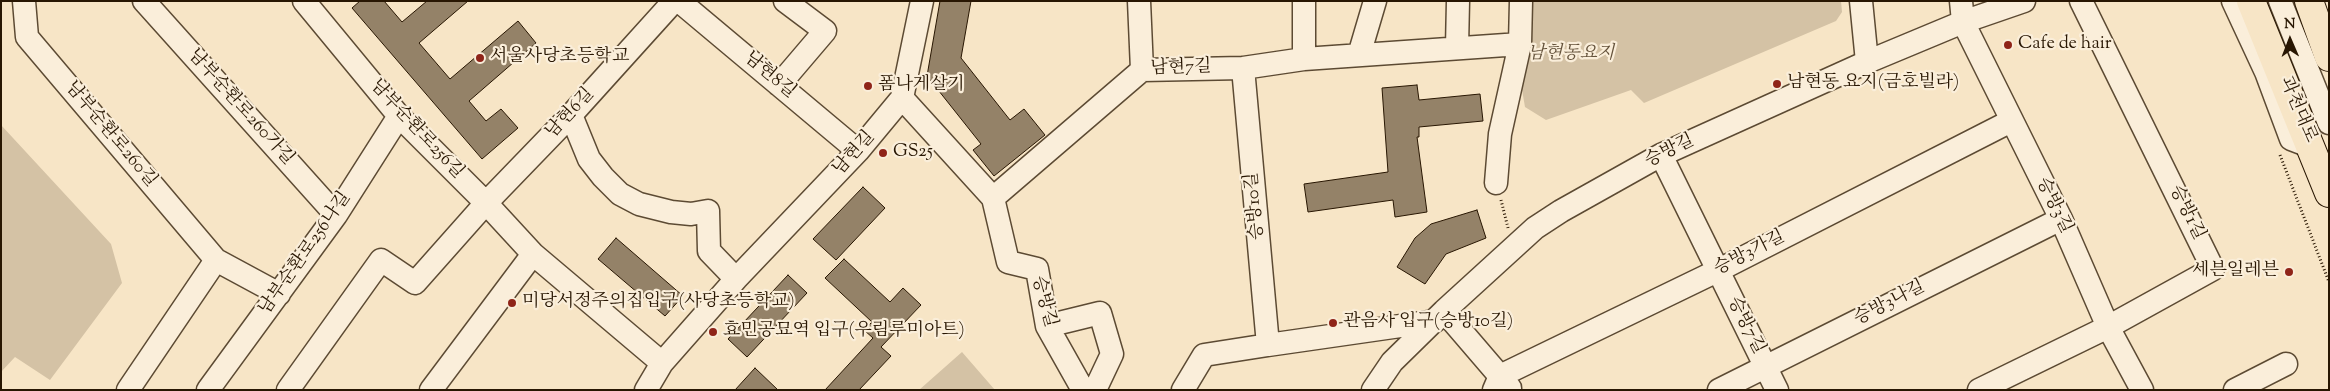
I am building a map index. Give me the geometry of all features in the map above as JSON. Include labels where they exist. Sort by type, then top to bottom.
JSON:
[{"type":"main road","name":"과천대로","points":[[2251,1],[2320,157],[2329,193]]},
{"type":"main road","points":[[2309,1],[2329,57]]},
{"type":"street","name":"남부순환로260길","points":[[24,1],[27,37],[216,260],[279,294]]},
{"type":"street","name":"남부순환로260가길","points":[[144,1],[336,215]]},
{"type":"street","name":"남현6길","points":[[288,390],[381,260],[415,283],[486,203],[571,115],[674,1]]},
{"type":"street","name":"남현8길","points":[[679,1],[858,151]]},
{"type":"street","points":[[779,85],[825,31],[785,1]]},
{"type":"street","name":"남현길","points":[[646,390],[662,363],[736,278],[858,151],[902,98],[922,1]]},
{"type":"street","points":[[1139,1],[1142,70]]},
{"type":"street","points":[[1304,1],[1304,60]]},
{"type":"street","points":[[1359,55],[1375,1]]},
{"type":"street","points":[[1457,47],[1458,1]]},
{"type":"street","points":[[1496,183],[1500,134],[1520,44],[1521,1]]},
{"type":"street","points":[[1861,1],[1867,62]]},
{"type":"street","name":"승방길","points":[[1373,390],[1392,362],[1439,316],[1514,246],[1535,228],[1561,211],[1661,155],[1867,62],[1962,12],[2024,1]]},
{"type":"street","name":"승방1길","points":[[1979,390],[2108,327],[2213,269],[2082,1]]},
{"type":"street","points":[[2233,1],[2266,72],[2291,138],[2320,157]]},
{"type":"street","points":[[2264,1],[2320,157]]},
{"type":"street","points":[[2280,1],[2329,123]]},
{"type":"street","name":"남부순환로256길","points":[[312,4],[399,116],[486,203],[533,254],[662,363]]},
{"type":"street","name":"승방3길","points":[[1962,12],[2011,121],[2061,219],[2108,327],[2142,390]]},
{"type":"street","name":"남현7길","points":[[992,198],[1142,70],[1243,68],[1359,55],[1520,44]]},
{"type":"street","name":"승방10길","points":[[1243,68],[1268,345]]},
{"type":"street","points":[[902,98],[992,198]]},
{"type":"street","points":[[571,115],[589,159],[620,194],[639,204],[671,212],[691,214],[708,211],[709,251],[736,278]]},
{"type":"street","name":"남부순환로256나길","points":[[208,390],[336,215],[399,116]]},
{"type":"street","name":"승방3가길","points":[[1502,385],[1716,270],[2011,121]]},
{"type":"street","name":"승방7길","points":[[1661,155],[1716,270],[1777,390]]},
{"type":"street","name":"승방길","points":[[992,198],[1008,262],[1037,269],[1047,326],[1083,390]]},
{"type":"street","name":"승방3나길","points":[[1719,390],[2061,219]]},
{"type":"street","points":[[431,390],[533,254]]},
{"type":"street","points":[[128,390],[216,260]]},
{"type":"street","points":[[1047,326],[1100,313],[1112,354],[1096,390]]},
{"type":"street","points":[[1183,390],[1204,354],[1439,316],[1502,385]]},
{"type":"street","points":[[2235,390],[2286,364]]},
{"type":"path","points":[[1496,183],[1514,246]]},
{"type":"path","points":[[2300,204],[2329,282]]},
{"type":"green space","name":"남현동요지","points":[[1521,1],[1841,1],[1842,12],[1836,21],[1644,103],[1631,90],[1546,120],[1525,107],[1517,61]]},
{"type":"green space","points":[[1,125],[111,244],[122,283],[50,380],[15,357],[1,372]]},
{"type":"green space","points":[[962,352],[995,390],[919,390]]},
{"type":"building","points":[[360,1],[384,1],[402,22],[427,1],[468,1],[419,43],[450,79],[518,21],[536,43],[469,101],[486,121],[501,109],[518,128],[482,159],[352,8]]},
{"type":"building","points":[[940,1],[971,1],[961,58],[1010,120],[1024,109],[1045,135],[994,176],[973,150],[981,144],[927,76]]},
{"type":"building","points":[[1417,85],[1419,100],[1480,94],[1483,121],[1419,127],[1419,137],[1417,137],[1427,212],[1395,217],[1393,200],[1308,212],[1304,184],[1388,172],[1382,88]]},
{"type":"building","points":[[863,187],[885,208],[836,260],[813,239]]},
{"type":"building","points":[[1477,210],[1486,238],[1446,254],[1425,284],[1397,267],[1415,238],[1431,224]]},
{"type":"building","points":[[616,238],[683,296],[665,316],[598,259]]},
{"type":"building","points":[[844,259],[890,302],[903,288],[921,305],[881,347],[891,356],[859,390],[825,390],[873,338],[864,330],[872,322],[825,278]]},
{"type":"building","points":[[788,275],[807,293],[747,357],[728,339]]},
{"type":"building","points":[[755,368],[778,390],[735,390]]},
{"type":"place","name":"Cafe de hair","points":[[2008,45]]},
{"type":"place","name":"서울사당초등학교","points":[[480,58]]},
{"type":"place","name":"남현동 요지(금호빌라)","points":[[1777,84]]},
{"type":"place","name":"폼나게살기","points":[[868,86]]},
{"type":"place","name":"GS25","points":[[883,153]]},
{"type":"place","name":"세븐일레븐","points":[[2289,272]]},
{"type":"place","name":"미당서정주의집입구(사당초등학교)","points":[[512,303]]},
{"type":"place","name":"관음사 입구(승방10길)","points":[[1333,323]]},
{"type":"place","name":"효민공묘역 입구(우림루미아트)","points":[[713,332]]}]
